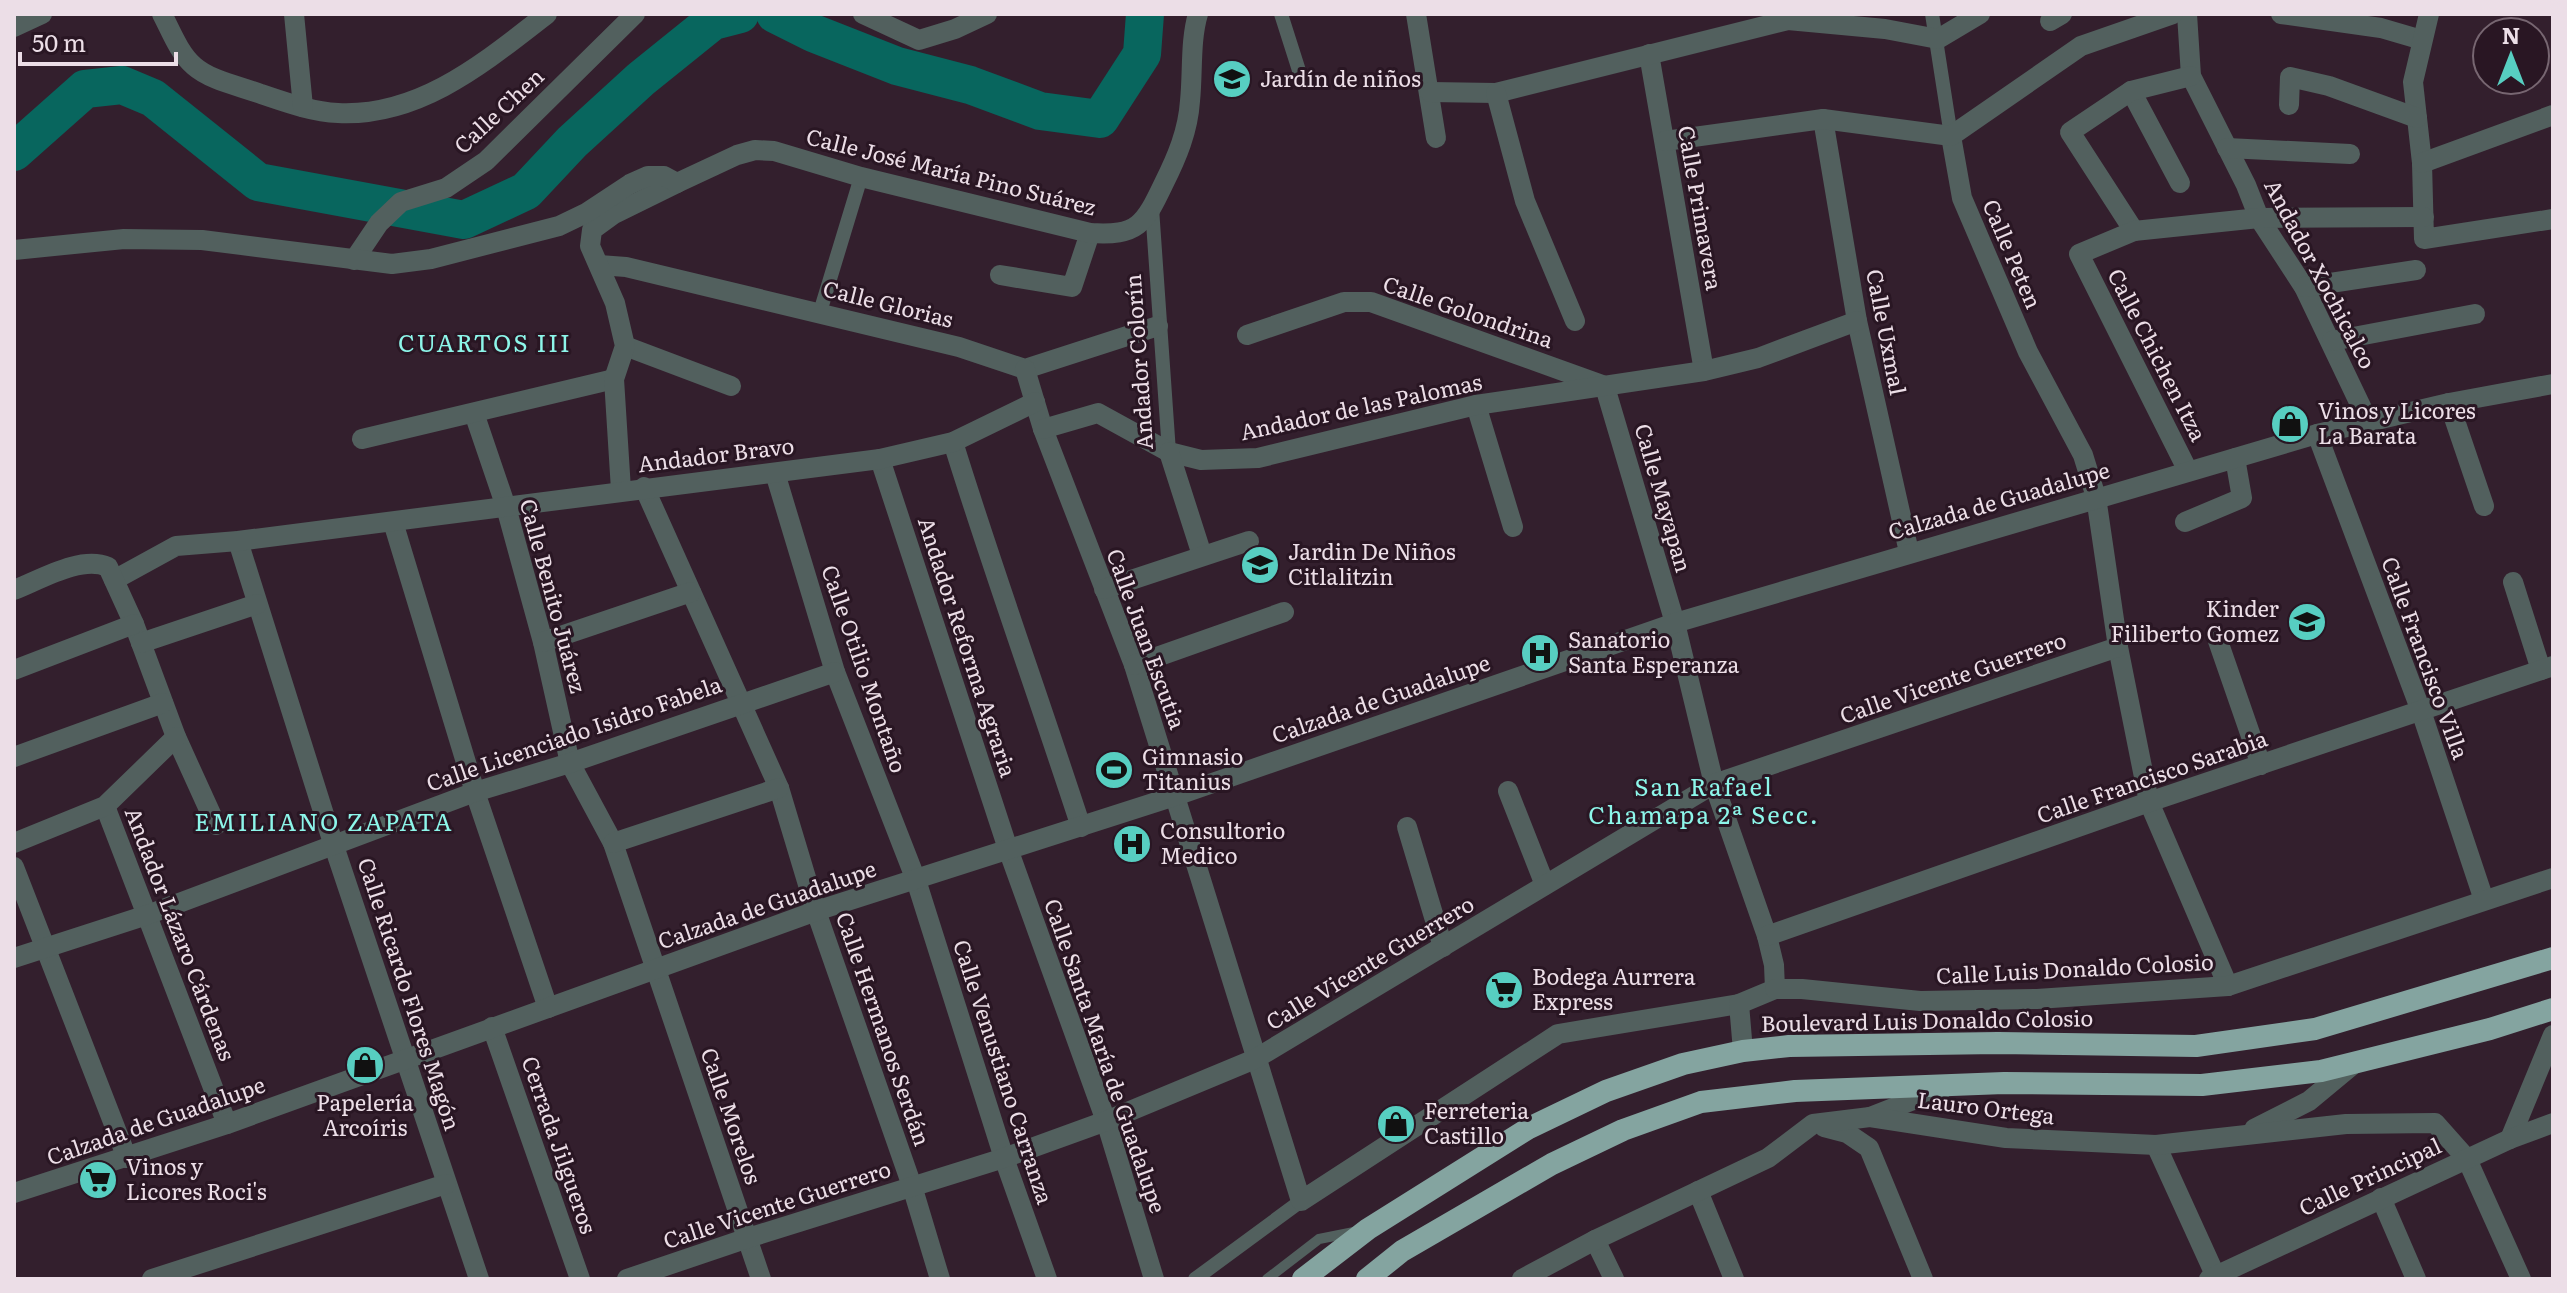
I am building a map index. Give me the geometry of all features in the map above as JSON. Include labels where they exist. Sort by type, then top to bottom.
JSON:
[{"type":"highway","name":"Boulevard Luis Donaldo Colosio","points":[[1303,1279],[1368,1229],[1529,1128],[1606,1091],[1683,1064],[1743,1051],[1789,1046],[1998,1043],[2196,1046],[2315,1029],[2553,958]]},
{"type":"highway","points":[[1367,1279],[1385,1270],[1402,1251],[1552,1164],[1623,1130],[1701,1102],[1795,1091],[2004,1083],[2202,1085],[2321,1071],[2490,1029],[2553,1009]]},
{"type":"street","points":[[14,27],[42,14]]},
{"type":"street","points":[[162,14],[179,47],[194,66],[221,80],[303,107],[338,113],[383,110],[423,97],[469,74],[547,14]]},
{"type":"street","points":[[294,14],[303,107]]},
{"type":"street","name":"Calle Chen","points":[[354,260],[379,223],[401,202],[446,188],[486,161],[635,14]]},
{"type":"street","points":[[863,14],[919,40],[955,29],[987,14]]},
{"type":"street","name":"Calle José María Pino Suárez","points":[[599,265],[590,246],[592,230],[614,214],[677,183],[737,155],[755,150],[774,151],[861,177],[1090,233],[1127,232],[1141,224],[1152,208],[1178,154],[1187,123],[1194,28],[1198,14]]},
{"type":"street","points":[[1281,14],[1302,80]]},
{"type":"street","points":[[1416,14],[1436,138]]},
{"type":"street","name":"Calle Peten","points":[[1932,14],[1962,198],[2028,352],[2083,455],[2096,497],[2118,647],[2149,802],[2228,986]]},
{"type":"street","points":[[1430,92],[1496,93],[1788,17],[1938,39],[1980,14]]},
{"type":"street","points":[[1665,141],[1823,119],[1951,136],[2081,46],[2173,14]]},
{"type":"street","name":"Andador Xochicalco","points":[[2187,14],[2191,76],[2246,185],[2259,218],[2304,287],[2332,341],[2368,421]]},
{"type":"street","points":[[2281,14],[2381,28],[2422,40]]},
{"type":"street","points":[[2429,14],[2413,82],[2422,163],[2424,239],[2553,219]]},
{"type":"street","name":"Calle Primavera","points":[[1649,54],[1704,371]]},
{"type":"street","points":[[2134,231],[2070,132],[2131,91],[2191,76]]},
{"type":"street","points":[[2289,105],[2290,77],[2329,86],[2417,118]]},
{"type":"street","points":[[2131,91],[2180,183]]},
{"type":"street","points":[[1496,93],[1525,201],[1575,321]]},
{"type":"street","points":[[2422,163],[2553,115]]},
{"type":"street","name":"Calle Uxmal","points":[[1823,119],[1857,321],[1909,552]]},
{"type":"street","points":[[2227,148],[2350,154]]},
{"type":"street","name":"Calle José María Pino Suárez","points":[[14,250],[124,239],[202,240],[392,264],[431,259],[559,226],[648,176],[664,176],[677,183]]},
{"type":"street","points":[[820,312],[861,177]]},
{"type":"street","name":"Andador Colorín","points":[[1152,208],[1169,452],[1202,555]]},
{"type":"street","name":"Calle Chichen Itza","points":[[2188,471],[2079,254],[2134,231],[2259,218],[2424,217]]},
{"type":"street","points":[[1000,275],[1072,287],[1090,233]]},
{"type":"street","points":[[599,265],[615,303],[625,346],[614,379],[621,490]]},
{"type":"street","name":"Calle Glorias","points":[[599,265],[626,267],[820,312],[959,347],[1025,369]]},
{"type":"street","points":[[2304,287],[2416,270]]},
{"type":"street","name":"Calle Golondrina","points":[[1247,335],[1344,302],[1371,302],[1605,387]]},
{"type":"street","points":[[2332,341],[2475,314]]},
{"type":"street","name":"Andador de las Palomas","points":[[1043,429],[1098,413],[1169,452],[1201,460],[1258,458],[1476,405],[1704,371],[1758,358],[1857,321]]},
{"type":"street","points":[[1025,369],[1158,326]]},
{"type":"street","points":[[625,346],[731,386]]},
{"type":"street","name":"Calle Juan Escutia","points":[[1025,369],[1043,429],[1134,665],[1301,1201]]},
{"type":"street","points":[[362,439],[614,379]]},
{"type":"street","name":"Calzada de Guadalupe","points":[[14,1193],[227,1124],[816,911],[1175,796],[1675,623],[2317,434],[2449,403],[2553,384]]},
{"type":"street","name":"Calle Mayapan","points":[[1605,387],[1675,623],[1714,784],[1767,936],[1774,965],[1775,989]]},
{"type":"street","name":"Andador Bravo","points":[[114,580],[176,546],[393,522],[644,487],[880,459],[953,442],[1035,402]]},
{"type":"street","points":[[2449,403],[2484,506]]},
{"type":"street","points":[[1476,405],[1513,527]]},
{"type":"street","name":"Calle Benito Juárez","points":[[474,413],[506,507],[543,642],[570,763],[613,843],[655,970]]},
{"type":"street","name":"Calle Francisco Villa","points":[[2317,434],[2421,711],[2484,900]]},
{"type":"street","points":[[953,442],[988,556],[1033,678],[1081,827]]},
{"type":"street","points":[[2185,522],[2242,498],[2235,458]]},
{"type":"street","name":"Andador Reforma Agraria","points":[[880,459],[1008,849]]},
{"type":"street","name":"Calle Otilio Montaño","points":[[775,473],[835,672],[916,880]]},
{"type":"street","name":"Calle Hermanos Serdán","points":[[644,487],[779,788],[816,911],[912,1186],[940,1279]]},
{"type":"street","points":[[393,522],[475,792],[548,1008]]},
{"type":"street","name":"Calle Ricardo Flores Magón","points":[[238,541],[333,843],[479,1279]]},
{"type":"street","points":[[1104,589],[1249,541]]},
{"type":"street","points":[[14,590],[68,569],[98,563],[108,567],[176,737],[216,825]]},
{"type":"street","points":[[2513,582],[2547,668]]},
{"type":"street","points":[[543,642],[691,592]]},
{"type":"street","points":[[14,670],[137,634],[257,604]]},
{"type":"street","points":[[1134,665],[1284,612]]},
{"type":"street","points":[[2218,641],[2261,765]]},
{"type":"street","name":"Calle Vicente Guerrero","points":[[627,1279],[1004,1158],[1106,1121],[1255,1059],[1714,784],[2118,647]]},
{"type":"street","name":"Calle Francisco Sarabia","points":[[1767,936],[2149,802],[2547,668]]},
{"type":"street","name":"Calle Licenciado Isidro Fabela","points":[[14,958],[147,915],[475,792],[570,763],[835,672]]},
{"type":"street","points":[[14,757],[163,703]]},
{"type":"street","points":[[14,843],[105,806],[176,737]]},
{"type":"street","points":[[613,843],[779,788]]},
{"type":"street","points":[[1508,791],[1545,885]]},
{"type":"street","name":"Andador Lázaro Cárdenas","points":[[105,806],[227,1124]]},
{"type":"street","points":[[1407,827],[1443,947]]},
{"type":"street","name":"Calle Santa María de Guadalupe","points":[[1008,849],[1106,1121],[1154,1279]]},
{"type":"street","points":[[14,867],[127,1158]]},
{"type":"street","name":"Calle Luis Donaldo Colosio","points":[[1775,989],[1935,1001],[2037,999],[2228,986],[2553,878]]},
{"type":"street","name":"Calle Venustiano Carranza","points":[[916,880],[1004,1158],[1047,1279]]},
{"type":"street","name":"Calle Morelos","points":[[655,970],[761,1279]]},
{"type":"street","points":[[1195,1279],[1301,1201],[1558,1034],[1739,1004],[1775,989]]},
{"type":"street","points":[[1739,1004],[1743,1051]]},
{"type":"street","name":"Cerrada Jilgueros","points":[[492,1027],[580,1279]]},
{"type":"street","points":[[2510,1139],[2553,1035]]},
{"type":"street","points":[[2239,1136],[2309,1101],[2356,1062]]},
{"type":"street","points":[[1870,1117],[1952,1085]]},
{"type":"street","name":"Lauro Ortega","points":[[1813,1124],[1870,1117],[2006,1138],[2156,1145],[2346,1124],[2435,1123],[2467,1159]]},
{"type":"street","name":"Calle Principal","points":[[2214,1278],[2510,1139],[2553,1123]]},
{"type":"street","points":[[1522,1279],[1595,1240],[1768,1158],[1813,1124],[1847,1133],[1869,1148],[1923,1279]]},
{"type":"street","points":[[2156,1145],[2214,1278]]},
{"type":"street","points":[[2467,1159],[2521,1279]]},
{"type":"street","points":[[152,1279],[446,1184]]},
{"type":"street","points":[[1698,1191],[1734,1279]]},
{"type":"street","points":[[2381,1198],[2416,1279]]},
{"type":"street","points":[[1595,1240],[1614,1279]]},
{"type":"lane","points":[[1267,1279],[1319,1239],[1368,1229]]},
{"type":"waterway","points":[[14,152],[85,89],[122,85],[153,98],[258,182],[464,220],[526,191],[572,142],[641,79],[713,21],[740,14]]},
{"type":"waterway","points":[[775,14],[813,33],[897,66],[970,85],[1040,111],[1100,119],[1142,54],[1145,14]]},
{"type":"place","name":"Jardín de niños","points":[[1232,79]]},
{"type":"place","name":"Vinos y Licores La Barata","points":[[2290,424]]},
{"type":"place","name":"Jardin De Niños Citlalitzin","points":[[1260,565]]},
{"type":"place","name":"Kinder Filiberto Gomez","points":[[2307,622]]},
{"type":"place","name":"Sanatorio Santa Esperanza","points":[[1540,653]]},
{"type":"place","name":"Gimnasio Titanius","points":[[1114,770]]},
{"type":"place","name":"Consultorio Medico","points":[[1132,844]]},
{"type":"place","name":"Bodega Aurrera Express","points":[[1504,990]]},
{"type":"place","name":"Papelería Arcoíris","points":[[365,1065]]},
{"type":"place","name":"Ferreteria Castillo","points":[[1396,1124]]},
{"type":"place","name":"Vinos y Licores Roci's","points":[[98,1180]]},
{"type":"district","name":"CUARTOS III","points":[[485,344]]},
{"type":"district","name":"San Rafael Chamapa 2ª Secc.","points":[[1704,802]]},
{"type":"district","name":"EMILIANO ZAPATA","points":[[324,823]]}]
